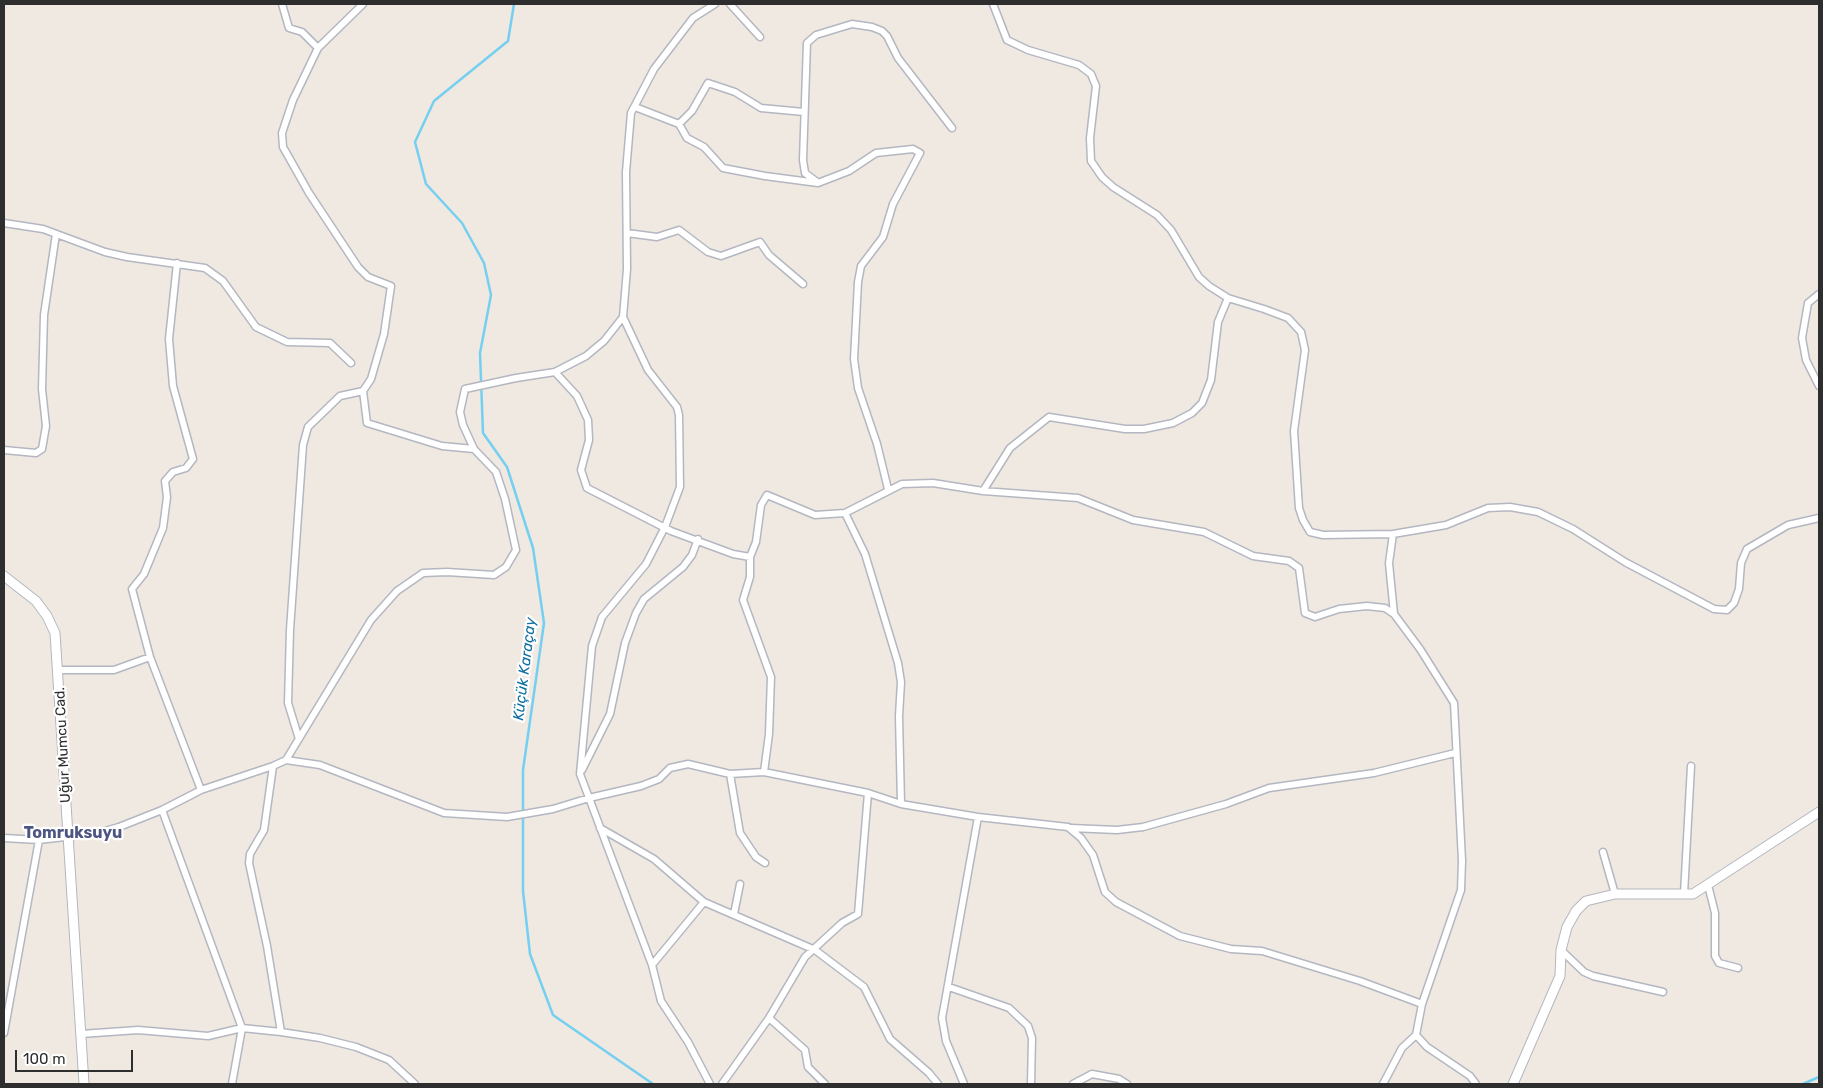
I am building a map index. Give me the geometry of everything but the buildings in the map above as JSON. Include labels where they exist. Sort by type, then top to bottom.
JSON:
[{"type":"street","points":[[282,4],[289,28],[302,32],[318,48]]},
{"type":"street","points":[[363,4],[318,48],[293,100],[282,133],[283,147],[309,193],[358,266],[368,277],[391,286],[384,334],[371,379],[363,391],[367,423],[442,446],[474,449]]},
{"type":"street","points":[[710,1084],[688,1042],[661,1001],[652,965],[580,774],[592,646],[602,617],[646,564],[665,528],[680,486],[679,415],[677,407],[648,370],[623,317],[627,269],[626,172],[631,113],[654,69],[693,18],[715,4]]},
{"type":"street","points":[[730,4],[760,37]]},
{"type":"street","points":[[993,4],[1007,40],[1028,50],[1079,65],[1091,74],[1096,86],[1090,138],[1091,161],[1102,177],[1113,187],[1157,215],[1171,230],[1199,277],[1228,298],[1264,308],[1288,318],[1301,332],[1305,350],[1294,431],[1299,508],[1310,532],[1323,535],[1393,534],[1446,525],[1488,508],[1510,507],[1538,512],[1573,528],[1625,562],[1714,609],[1727,610],[1734,604],[1739,589],[1740,564],[1747,549],[1788,525],[1810,518],[1819,518]]},
{"type":"street","points":[[818,182],[805,173],[804,112],[807,43],[816,34],[852,24],[872,27],[887,36],[898,58],[952,128]]},
{"type":"street","points":[[679,124],[692,111],[708,83],[735,92],[762,108],[804,112]]},
{"type":"street","points":[[635,107],[679,124],[687,138],[704,147],[723,168],[764,176],[818,182],[849,171],[876,153],[913,150],[920,153],[893,204],[883,237],[861,266],[858,282],[854,359],[858,388],[877,444],[888,489]]},
{"type":"street","points":[[4,223],[43,229],[112,254],[205,268],[223,281],[256,327],[287,342],[330,343],[351,363]]},
{"type":"street","points":[[627,233],[657,237],[679,230],[708,252],[721,256],[760,242],[770,255],[803,284]]},
{"type":"street","points":[[4,450],[36,453],[42,449],[46,426],[42,389],[44,315],[56,234]]},
{"type":"street","points":[[177,263],[169,339],[173,386],[193,459],[186,468],[173,472],[165,481],[168,497],[163,528],[144,574],[132,589],[150,657],[201,790]]},
{"type":"street","points":[[1819,294],[1808,303],[1802,338],[1806,360],[1819,386]]},
{"type":"street","points":[[983,491],[1010,448],[1049,417],[1125,429],[1144,429],[1173,423],[1192,413],[1202,402],[1211,380],[1218,322],[1228,298]]},
{"type":"street","points":[[286,760],[371,620],[397,591],[422,573],[447,572],[494,575],[506,567],[516,550],[505,499],[496,472],[474,449],[463,425],[460,412],[465,389],[555,372],[586,356],[604,341],[623,317]]},
{"type":"street","points":[[555,372],[577,396],[588,420],[589,440],[581,470],[587,488],[665,528],[734,554],[750,557]]},
{"type":"street","points":[[299,738],[288,703],[288,694],[290,630],[303,445],[308,426],[340,396],[363,391]]},
{"type":"street","points":[[764,772],[769,734],[771,677],[743,600],[750,577],[750,557],[756,542],[761,505],[767,495],[815,515],[845,513],[888,489],[902,484],[933,483],[983,491],[1078,498],[1134,520],[1204,532],[1253,556],[1289,561],[1299,568],[1305,613],[1315,617],[1338,609],[1368,606],[1385,608],[1394,614],[1420,649],[1454,703],[1455,753],[1462,861],[1461,890],[1422,1004],[1416,1035],[1402,1048],[1383,1084]]},
{"type":"street","points":[[845,513],[864,554],[898,663],[901,682],[899,716],[901,804]]},
{"type":"street","points":[[1393,534],[1389,563],[1394,614]]},
{"type":"street","points":[[580,774],[610,714],[625,643],[636,613],[644,599],[683,567],[692,555],[698,540]]},
{"type":"street","name":"Uğur Mumcu Cad.","points":[[4,576],[36,601],[47,616],[55,633],[59,670],[84,1084]]},
{"type":"street","points":[[59,670],[114,670],[150,657]]},
{"type":"street","points":[[4,838],[40,840],[98,833],[119,828],[162,810],[201,790],[286,760],[320,765],[342,772],[444,813],[507,818],[553,809],[589,798],[641,786],[659,778],[670,768],[688,764],[730,774],[764,772],[868,793],[901,804],[978,817],[1029,824],[1054,824],[1071,828],[1117,830],[1143,827],[1226,804],[1269,788],[1374,773],[1455,753]]},
{"type":"street","points":[[273,766],[264,830],[250,854],[248,863],[267,946],[281,1032]]},
{"type":"street","points":[[1684,894],[1691,766]]},
{"type":"street","points":[[730,774],[740,833],[756,857],[765,863]]},
{"type":"street","points":[[722,1084],[769,1018],[805,957],[815,950],[842,923],[858,914],[868,793]]},
{"type":"street","points":[[162,810],[242,1028],[232,1084]]},
{"type":"street","points":[[1513,1084],[1560,976],[1561,950],[1567,927],[1576,911],[1586,901],[1616,894],[1693,894],[1819,812]]},
{"type":"street","points":[[964,1084],[951,1056],[943,1026],[944,1006],[950,987],[978,817]]},
{"type":"street","points":[[600,828],[654,859],[704,902],[815,950],[864,987],[890,1039],[929,1073],[938,1084]]},
{"type":"street","points":[[1071,828],[1093,855],[1105,892],[1116,902],[1180,936],[1231,949],[1262,951],[1360,981],[1422,1004]]},
{"type":"street","points":[[4,1033],[40,840]]},
{"type":"street","points":[[1604,852],[1616,894]]},
{"type":"street","points":[[734,914],[740,884]]},
{"type":"street","points":[[1708,885],[1715,913],[1715,956],[1719,963],[1738,968]]},
{"type":"street","points":[[652,965],[704,902]]},
{"type":"street","points":[[1561,950],[1584,972],[1593,976],[1663,992]]},
{"type":"street","points":[[950,987],[1009,1008],[1028,1026],[1032,1038],[1031,1084]]},
{"type":"street","points":[[769,1018],[805,1050],[808,1066],[825,1084]]},
{"type":"street","points":[[81,1034],[138,1030],[208,1036],[242,1028],[281,1032],[320,1038],[356,1047],[389,1060],[415,1084]]},
{"type":"street","points":[[1416,1035],[1427,1047],[1470,1076],[1476,1084]]},
{"type":"street","points":[[1073,1084],[1092,1074],[1119,1079],[1127,1084]]},
{"type":"waterway","name":"Küçük Karaçay","points":[[514,4],[508,41],[434,101],[415,142],[426,184],[462,223],[484,263],[491,295],[480,353],[483,433],[507,467],[533,548],[544,623],[523,770],[523,891],[530,954],[553,1015],[653,1084]]},
{"type":"waterway","points":[[1803,1084],[1819,1077]]},
{"type":"district","name":"Tomruksuyu","points":[[73,833]]}]
